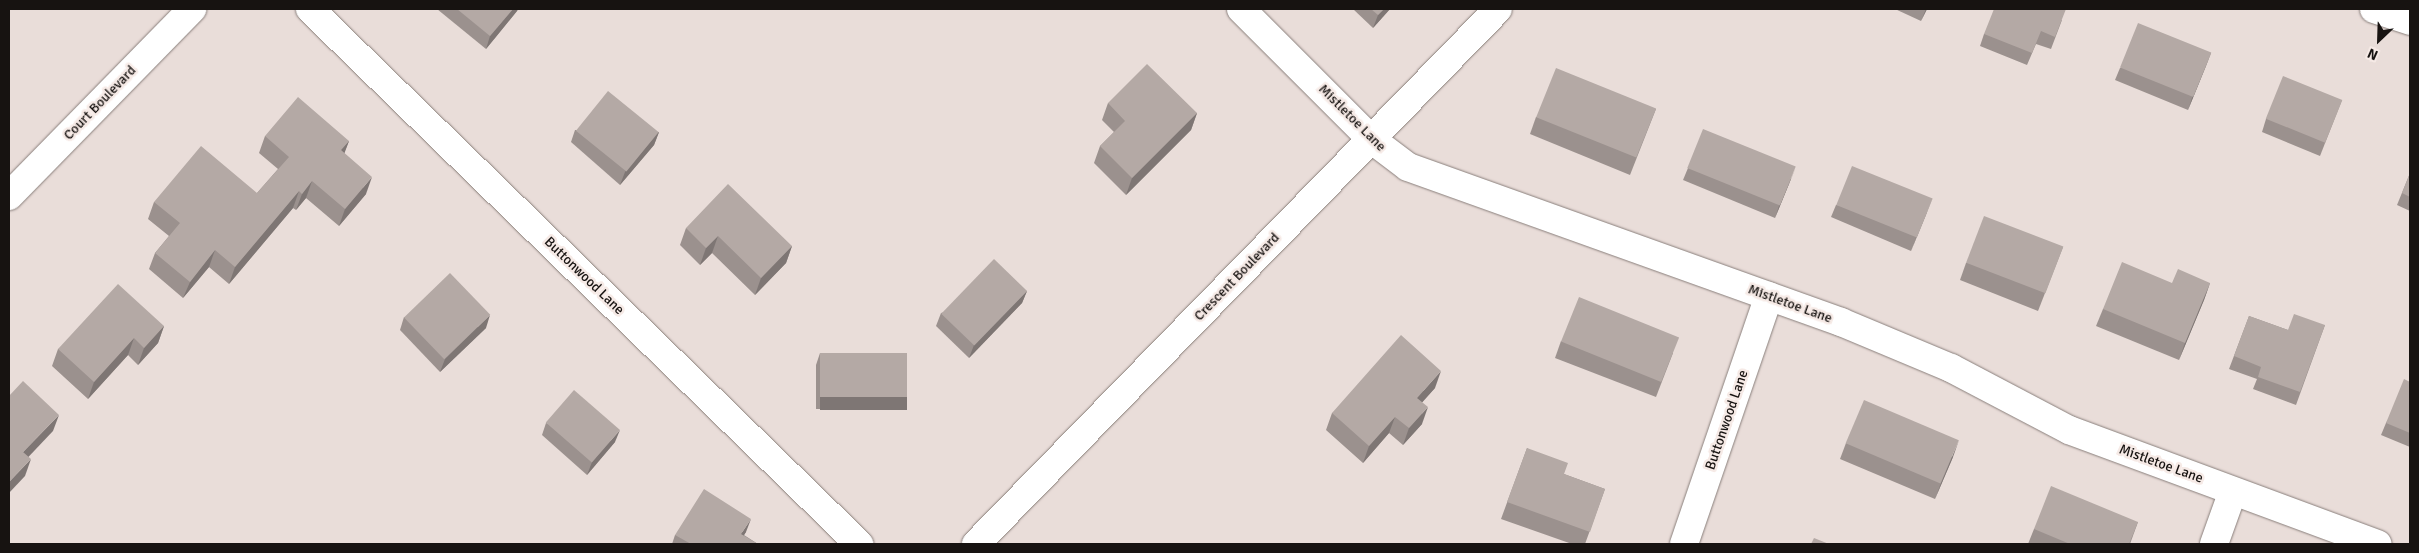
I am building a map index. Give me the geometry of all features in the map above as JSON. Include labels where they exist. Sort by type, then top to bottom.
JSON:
[{"type":"street","name":"Court Boulevard","points":[[9,196],[192,9]]},
{"type":"street","name":"Buttonwood Lane","points":[[310,9],[859,544]]},
{"type":"street","name":"Mistletoe Lane","points":[[1240,9],[1371,139],[1408,167],[1769,296],[1951,368],[2068,430],[2378,544]]},
{"type":"street","name":"Crescent Boulevard","points":[[976,544],[1498,9]]},
{"type":"street","points":[[2374,9],[2410,21]]},
{"type":"street","name":"Buttonwood Lane","points":[[1684,544],[1769,296]]},
{"type":"street","points":[[2214,544],[2233,491]]},
{"type":"building","points":[[457,9],[513,9],[490,36]]},
{"type":"building","points":[[1371,9],[1384,9],[1378,15]]},
{"type":"building","points":[[1994,9],[2066,9],[2055,37],[2041,31],[2032,53],[1984,34]]},
{"type":"building","points":[[2138,23],[2211,53],[2193,97],[2120,68]]},
{"type":"building","points":[[1147,64],[1197,113],[1132,178],[1100,146],[1125,121],[1108,103]]},
{"type":"building","points":[[1556,68],[1656,108],[1636,158],[1536,117]]},
{"type":"building","points":[[2283,76],[2342,100],[2325,143],[2266,119]]},
{"type":"building","points":[[608,91],[659,132],[626,172],[576,131]]},
{"type":"building","points":[[298,97],[349,141],[341,150],[372,177],[345,209],[312,181],[302,194],[299,191],[235,267],[215,250],[190,282],[155,253],[180,223],[154,202],[201,146],[257,193],[289,157],[265,136]]},
{"type":"building","points":[[1703,129],[1796,166],[1780,205],[1687,168]]},
{"type":"building","points":[[1852,166],[1933,199],[1917,238],[1836,205]]},
{"type":"building","points":[[2410,173],[2410,197],[2402,193]]},
{"type":"building","points":[[728,184],[792,246],[761,278],[718,236],[706,248],[686,228]]},
{"type":"building","points":[[1984,216],[2063,246],[2045,293],[1966,263]]},
{"type":"building","points":[[994,259],[1027,291],[974,346],[941,314]]},
{"type":"building","points":[[2122,262],[2172,283],[2178,269],[2210,283],[2185,343],[2103,309]]},
{"type":"building","points":[[450,273],[490,315],[444,359],[404,317]]},
{"type":"building","points":[[118,284],[164,326],[144,348],[134,338],[94,382],[58,349]]},
{"type":"building","points":[[1579,297],[1679,337],[1661,382],[1561,342]]},
{"type":"building","points":[[2294,314],[2325,325],[2300,392],[2258,377],[2261,367],[2234,356],[2249,316],[2288,330]]},
{"type":"building","points":[[1401,335],[1441,371],[1417,398],[1428,407],[1409,428],[1395,417],[1369,446],[1332,413]]},
{"type":"building","points":[[820,353],[907,353],[907,397],[820,397]]},
{"type":"building","points":[[2404,379],[2410,382],[2410,433],[2386,423]]},
{"type":"building","points":[[23,381],[59,415],[23,452],[31,459],[9,482],[9,396]]},
{"type":"building","points":[[574,390],[620,430],[592,462],[546,422]]},
{"type":"building","points":[[1864,400],[1959,440],[1940,484],[1846,443]]},
{"type":"building","points":[[1527,448],[1568,463],[1564,474],[1605,489],[1590,532],[1507,502]]},
{"type":"building","points":[[2051,486],[2138,522],[2129,544],[2070,544],[2034,529]]},
{"type":"building","points":[[704,489],[751,519],[741,534],[758,544],[691,544],[675,535]]},
{"type":"building","points":[[1814,538],[1829,544],[1811,544]]}]
